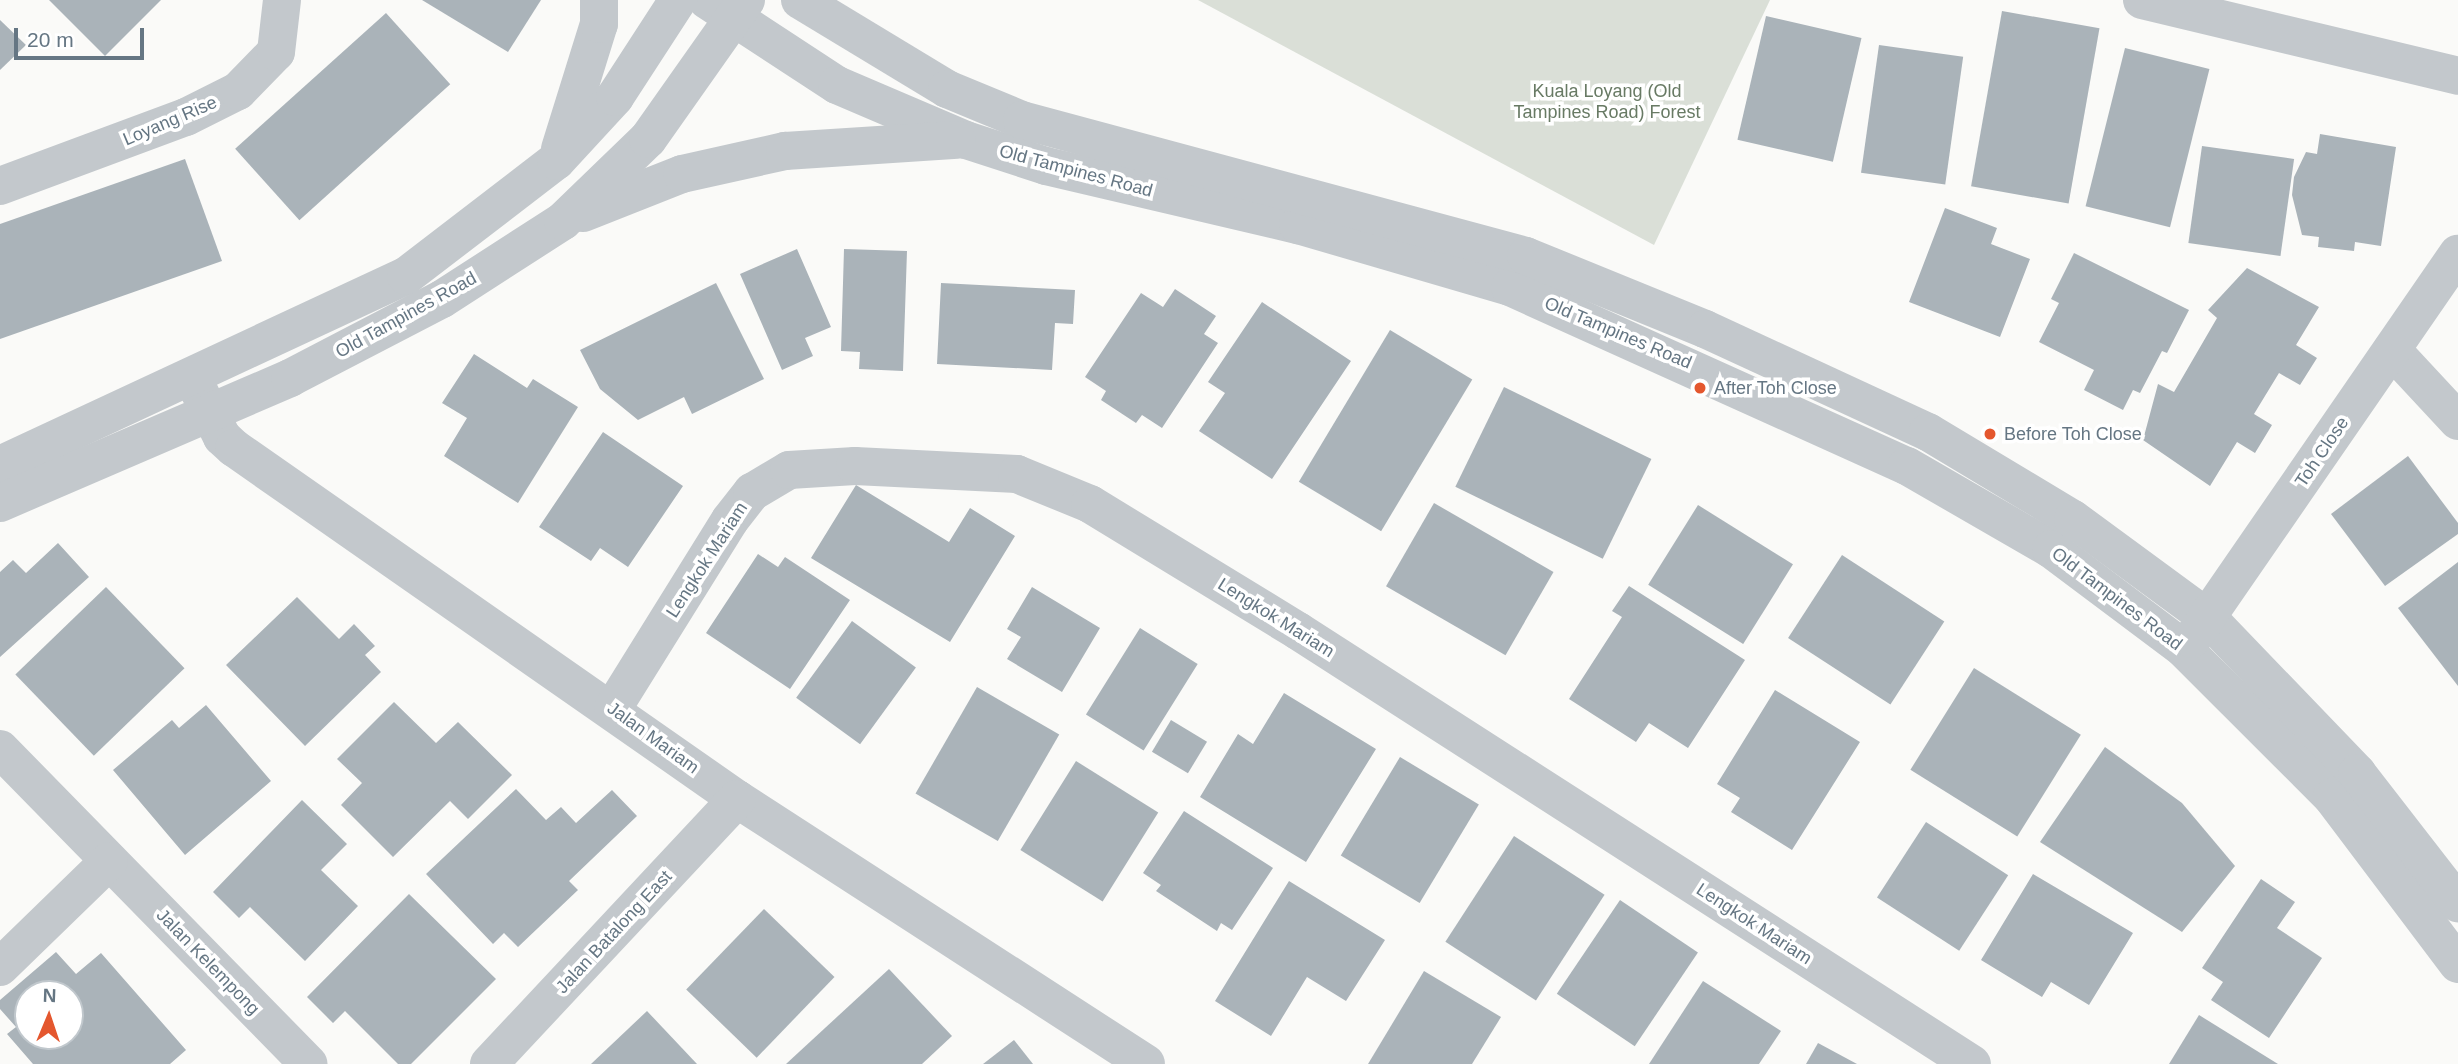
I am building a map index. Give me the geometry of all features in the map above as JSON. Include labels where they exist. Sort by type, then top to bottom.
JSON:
[{"type":"street","name":"Loyang Rise","points":[[0,186],[186,117],[238,91],[276,51],[282,0]]},
{"type":"street","points":[[556,161],[599,24],[598,0]]},
{"type":"street","name":"Old Tampines Road","points":[[0,503],[201,394],[407,276],[556,161],[615,97],[678,0]]},
{"type":"street","name":"Old Tampines Road","points":[[800,0],[947,89],[1022,120],[1526,256],[1705,329],[1928,432],[2073,519],[2209,619],[2357,773],[2458,903]]},
{"type":"street","points":[[2142,0],[2458,76]]},
{"type":"street","name":"Old Tampines Road","points":[[0,465],[201,394],[290,378],[442,299],[563,221],[648,139],[729,7],[837,85],[966,140],[1046,166],[1298,225],[1510,287],[1907,466],[2051,549],[2184,649],[2332,797],[2458,964]]},
{"type":"street","points":[[563,221],[681,174],[785,151],[966,140]]},
{"type":"street","name":"Toh Close","points":[[2184,649],[2209,619],[2458,254]]},
{"type":"street","points":[[2392,350],[2458,421]]},
{"type":"street","name":"Jalan Mariam","points":[[201,394],[234,448],[613,708],[737,799],[1146,1064]]},
{"type":"street","name":"Lengkok Mariam","points":[[613,708],[730,520],[752,492],[789,470],[855,466],[1017,474],[1090,504],[1298,631],[1972,1064]]},
{"type":"street","name":"Jalan Kelempong","points":[[0,749],[308,1064]]},
{"type":"street","name":"Jalan Batalong East","points":[[489,1064],[737,799]]},
{"type":"street","points":[[0,967],[109,860]]},
{"type":"green space","name":"Kuala Loyang (Old Tampines Road) Forest","points":[[1198,0],[1770,0],[1654,245]]},
{"type":"building","points":[[49,0],[161,0],[105,56]]},
{"type":"building","points":[[422,0],[541,0],[508,52]]},
{"type":"building","points":[[2002,11],[2099,28],[2069,203],[1971,186]]},
{"type":"building","points":[[386,13],[450,84],[299,220],[235,149]]},
{"type":"building","points":[[1766,16],[1861,38],[1833,162],[1737,140]]},
{"type":"building","points":[[0,20],[26,45],[0,70]]},
{"type":"building","points":[[1879,45],[1963,57],[1945,185],[1861,173]]},
{"type":"building","points":[[2125,48],[2209,69],[2170,227],[2086,206]]},
{"type":"building","points":[[2320,134],[2396,147],[2381,246],[2355,242],[2354,251],[2318,247],[2319,237],[2302,235],[2292,195],[2294,177],[2306,152],[2317,154]]},
{"type":"building","points":[[2202,146],[2294,159],[2280,256],[2188,243]]},
{"type":"building","points":[[185,159],[222,261],[0,339],[0,224]]},
{"type":"building","points":[[1945,208],[1997,228],[1991,244],[2030,259],[2000,337],[1909,302]]},
{"type":"building","points":[[797,249],[831,327],[805,338],[813,356],[782,370],[740,274]]},
{"type":"building","points":[[844,249],[907,251],[903,371],[859,369],[860,352],[841,351]]},
{"type":"building","points":[[2074,253],[2189,310],[2167,353],[2162,351],[2140,393],[2133,390],[2123,410],[2084,390],[2094,370],[2039,342],[2059,303],[2051,299]]},
{"type":"building","points":[[2247,268],[2319,307],[2296,345],[2317,358],[2300,385],[2279,373],[2254,414],[2272,425],[2255,453],[2237,442],[2210,486],[2143,440],[2158,384],[2174,392],[2217,318],[2208,310]]},
{"type":"building","points":[[716,283],[764,379],[692,414],[684,397],[638,420],[600,389],[580,350]]},
{"type":"building","points":[[941,283],[1075,290],[1073,324],[1055,323],[1052,370],[937,364]]},
{"type":"building","points":[[1175,289],[1216,316],[1204,334],[1218,343],[1162,428],[1142,415],[1136,423],[1101,400],[1106,391],[1085,377],[1141,293],[1163,307]]},
{"type":"building","points":[[1262,302],[1351,361],[1272,479],[1199,431],[1225,393],[1208,382]]},
{"type":"building","points":[[1390,330],[1472,379],[1381,531],[1299,482]]},
{"type":"building","points":[[474,354],[527,388],[533,379],[578,407],[518,503],[444,456],[467,418],[442,403]]},
{"type":"building","points":[[1504,387],[1651,459],[1603,559],[1455,487]]},
{"type":"building","points":[[603,432],[683,486],[628,567],[600,548],[591,561],[539,527]]},
{"type":"building","points":[[2408,456],[2458,523],[2458,534],[2385,586],[2331,514]]},
{"type":"building","points":[[856,485],[949,542],[970,508],[1015,536],[950,642],[811,558]]},
{"type":"building","points":[[1434,503],[1554,572],[1506,655],[1386,586]]},
{"type":"building","points":[[1698,505],[1793,564],[1743,644],[1648,585]]},
{"type":"building","points":[[58,543],[89,577],[0,657],[0,572],[13,560],[26,573]]},
{"type":"building","points":[[758,554],[778,567],[785,557],[850,600],[790,689],[706,633]]},
{"type":"building","points":[[1842,555],[1944,621],[1890,704],[1788,638]]},
{"type":"building","points":[[2458,562],[2458,686],[2398,608]]},
{"type":"building","points":[[1629,586],[1745,660],[1688,748],[1649,723],[1636,742],[1569,699],[1622,617],[1612,611]]},
{"type":"building","points":[[106,587],[184,668],[94,756],[15,675]]},
{"type":"building","points":[[1032,587],[1100,628],[1062,692],[1007,659],[1021,637],[1007,629]]},
{"type":"building","points":[[297,597],[339,639],[354,624],[375,646],[365,655],[381,672],[305,746],[226,665]]},
{"type":"building","points":[[852,621],[916,667],[860,744],[796,698]]},
{"type":"building","points":[[1140,628],[1198,664],[1144,751],[1086,715]]},
{"type":"building","points":[[1974,668],[2081,735],[2017,837],[1910,770]]},
{"type":"building","points":[[977,687],[1059,734],[998,841],[916,794]]},
{"type":"building","points":[[1775,690],[1860,742],[1792,850],[1731,812],[1740,798],[1717,784]]},
{"type":"building","points":[[1284,693],[1376,749],[1306,862],[1200,797],[1238,734],[1253,744]]},
{"type":"building","points":[[394,702],[436,743],[458,722],[512,775],[468,819],[450,801],[393,857],[341,805],[362,783],[337,759]]},
{"type":"building","points":[[206,705],[271,781],[185,855],[113,770],[172,720],[179,728]]},
{"type":"building","points":[[1171,720],[1207,742],[1188,773],[1152,752]]},
{"type":"building","points":[[2105,747],[2182,803],[2235,866],[2182,932],[2040,842]]},
{"type":"building","points":[[1400,757],[1479,804],[1420,903],[1341,856]]},
{"type":"building","points":[[1076,761],[1158,812],[1103,901],[1020,850]]},
{"type":"building","points":[[516,789],[546,820],[561,807],[576,823],[612,790],[637,816],[569,881],[578,890],[518,947],[504,933],[493,944],[426,874]]},
{"type":"building","points":[[302,800],[347,844],[321,870],[358,906],[305,961],[250,907],[239,918],[213,892]]},
{"type":"building","points":[[1184,811],[1273,868],[1232,930],[1221,923],[1217,931],[1156,891],[1161,885],[1143,873]]},
{"type":"building","points":[[1926,822],[2008,875],[1959,951],[1877,897]]},
{"type":"building","points":[[1514,836],[1605,895],[1536,1000],[1445,942]]},
{"type":"building","points":[[2033,874],[2133,933],[2089,1005],[2051,982],[2042,997],[1981,960]]},
{"type":"building","points":[[2261,879],[2295,902],[2277,928],[2322,958],[2269,1038],[2211,1000],[2223,982],[2202,968]]},
{"type":"building","points":[[1289,881],[1385,940],[1346,1001],[1307,977],[1271,1036],[1215,1001]]},
{"type":"building","points":[[409,894],[496,979],[411,1064],[398,1064],[345,1011],[333,1023],[307,997]]},
{"type":"building","points":[[1620,900],[1698,953],[1635,1046],[1557,994]]},
{"type":"building","points":[[764,909],[834,977],[757,1058],[686,990]]},
{"type":"building","points":[[56,952],[76,974],[101,953],[186,1050],[170,1064],[33,1064],[21,1050],[84,1050],[84,980],[23,980]]},
{"type":"building","points":[[889,969],[952,1036],[922,1064],[786,1064]]},
{"type":"building","points":[[1424,971],[1501,1017],[1472,1064],[1368,1064]]},
{"type":"building","points":[[1703,981],[1781,1031],[1759,1064],[1649,1064]]},
{"type":"building","points":[[14,988],[14,1025],[0,1009],[0,1000]]},
{"type":"building","points":[[647,1011],[697,1064],[591,1064]]},
{"type":"building","points":[[2199,1015],[2278,1064],[2169,1064]]},
{"type":"building","points":[[14,1029],[14,1042],[7,1034]]},
{"type":"building","points":[[1014,1040],[1033,1064],[983,1064]]},
{"type":"building","points":[[1818,1043],[1857,1064],[1806,1064]]},
{"type":"place","name":"After Toh Close","points":[[1700,388]]},
{"type":"place","name":"Before Toh Close","points":[[1990,434]]}]
